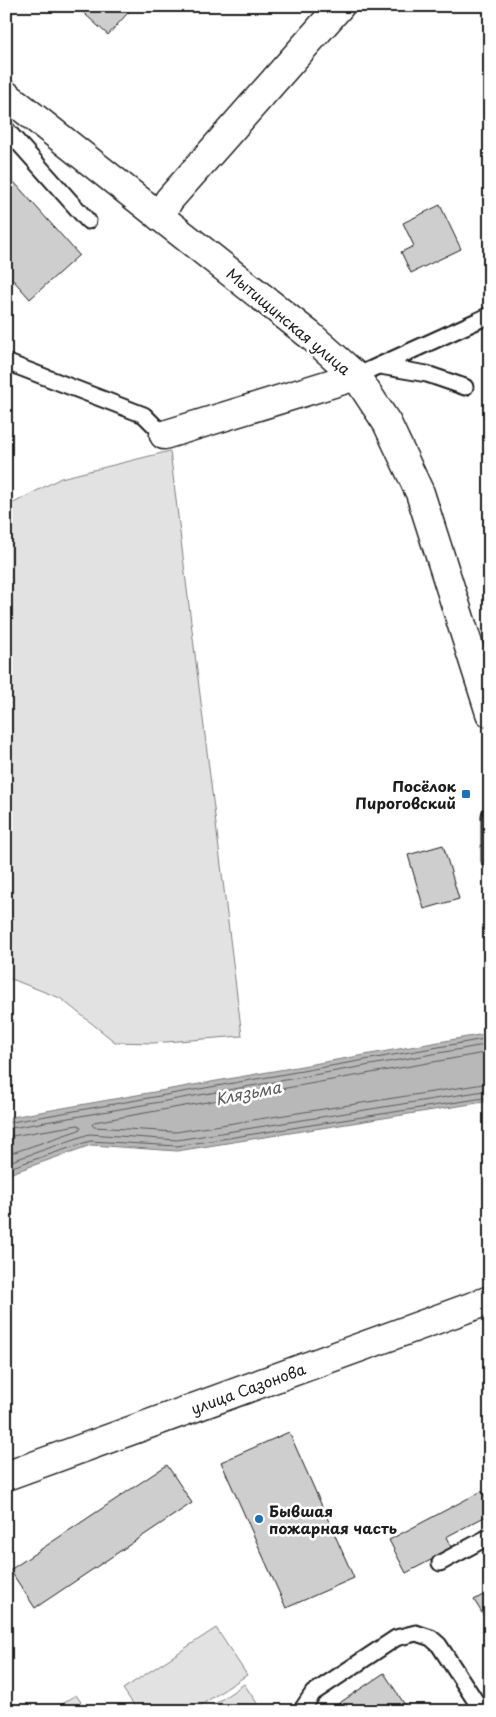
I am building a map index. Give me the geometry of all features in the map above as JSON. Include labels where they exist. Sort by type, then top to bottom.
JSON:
[{"type":"street","points":[[160,217],[170,200],[340,6]]},
{"type":"street","name":"Мытищинская улица","points":[[6,95],[311,336],[368,371],[387,423],[420,492],[490,713]]},
{"type":"street","points":[[164,435],[368,371]]},
{"type":"street","name":"улица Сазонова","points":[[6,1476],[490,1300]]},
{"type":"lane","points":[[6,129],[88,221]]},
{"type":"lane","points":[[368,371],[490,315]]},
{"type":"lane","points":[[6,362],[144,415],[164,435]]},
{"type":"lane","points":[[368,371],[427,374],[465,387]]},
{"type":"lane","points":[[490,815],[490,861]]},
{"type":"lane","points":[[440,1564],[490,1536]]},
{"type":"lane","points":[[301,1711],[313,1693],[396,1638],[416,1633],[431,1638],[439,1645],[482,1711]]},
{"type":"shaded area","points":[[170,451],[242,1036],[153,1043],[115,1042],[60,998],[6,977],[6,507],[61,478]]},
{"type":"shaded area","points":[[216,1628],[247,1675],[192,1711],[138,1711],[123,1689]]},
{"type":"shaded area","points":[[244,1684],[261,1709],[259,1711],[205,1711]]},
{"type":"shaded area","points":[[76,1695],[87,1711],[52,1711]]},
{"type":"water","name":"Клязьма","points":[[490,1033],[490,1101],[177,1151],[91,1145],[6,1175],[6,1118]]},
{"type":"building","points":[[76,6],[134,6],[108,35]]},
{"type":"building","points":[[6,173],[79,255],[30,299],[6,272]]},
{"type":"building","points":[[440,205],[461,249],[411,273],[401,252],[414,246],[403,223]]},
{"type":"building","points":[[443,845],[459,899],[424,909],[408,855]]},
{"type":"building","points":[[289,1432],[354,1578],[286,1608],[221,1462]]},
{"type":"building","points":[[167,1465],[192,1503],[35,1608],[10,1570]]},
{"type":"building","points":[[482,1491],[490,1506],[490,1514],[446,1537],[452,1549],[406,1573],[389,1540]]},
{"type":"building","points":[[490,1591],[490,1626],[474,1600]]},
{"type":"building","points":[[384,1673],[409,1711],[339,1711],[338,1704]]},
{"type":"place","name":"Посёлок Пироговский","points":[[466,794]]},
{"type":"place","name":"Бывшая пожарная часть","points":[[259,1519]]}]
